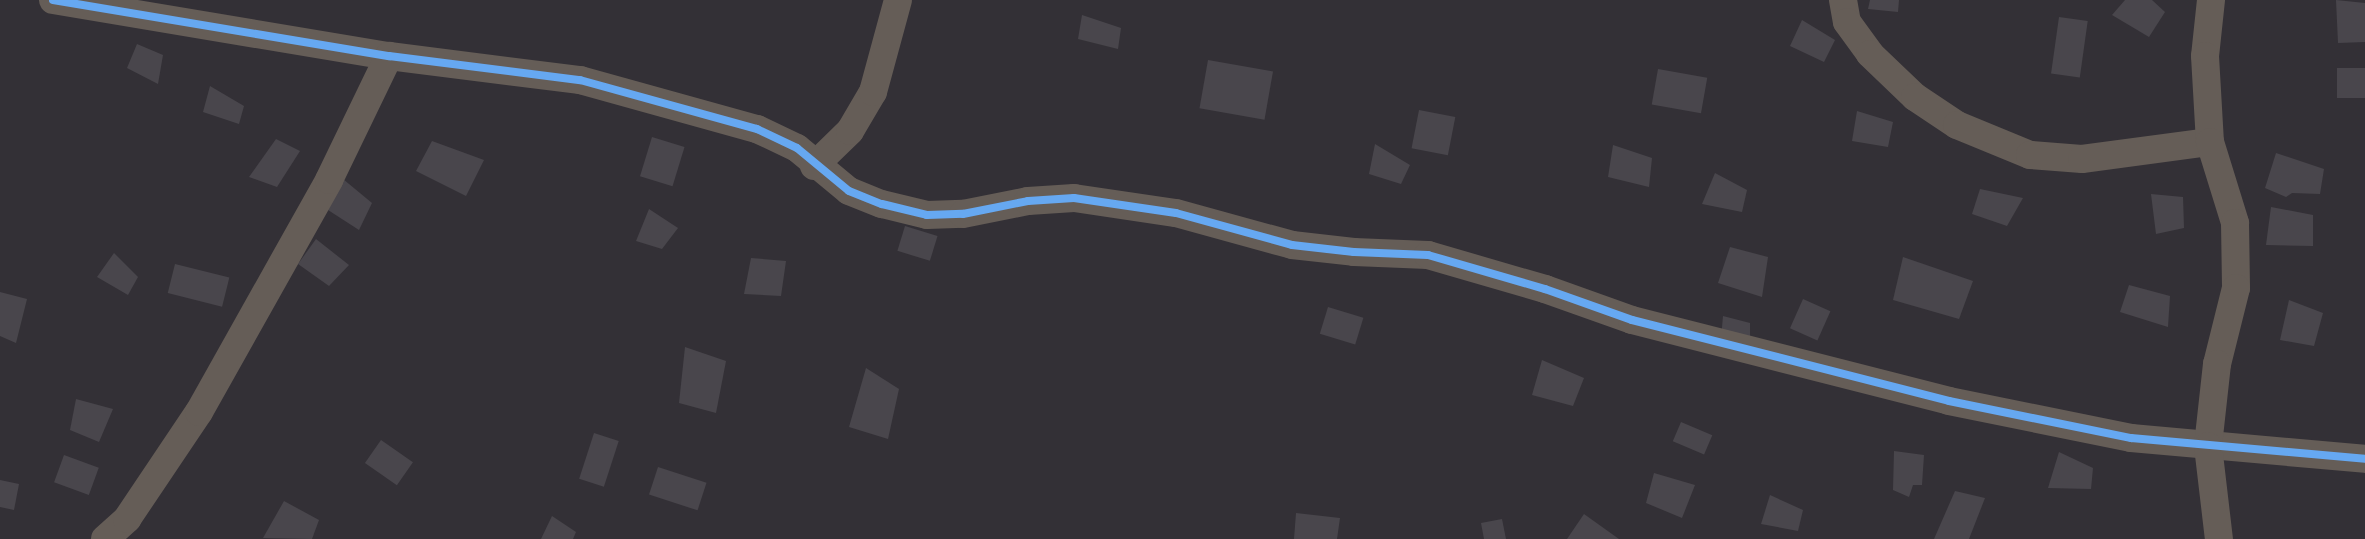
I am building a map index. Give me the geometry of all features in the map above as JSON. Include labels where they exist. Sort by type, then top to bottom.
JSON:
[{"type":"street","points":[[53,0],[389,56],[580,80],[757,129],[797,148],[814,166],[848,191],[882,204],[927,215],[963,214],[1028,201],[1074,198],[1176,213],[1292,245],[1354,252],[1428,256],[1499,274],[1632,320],[1949,402],[2131,438],[2365,460]]},
{"type":"street","points":[[814,166],[850,131],[873,92],[898,0]]},
{"type":"street","points":[[1843,0],[1847,22],[1870,54],[1915,97],[1957,125],[2030,155],[2082,160],[2210,142]]},
{"type":"street","points":[[2210,0],[2205,56],[2210,142],[2235,223],[2236,288],[2217,364],[2208,446],[2218,539]]},
{"type":"street","points":[[104,539],[127,519],[199,412],[329,180],[389,56]]},
{"type":"building","points":[[1870,0],[1899,0],[1898,12],[1868,9]]},
{"type":"building","points":[[2125,0],[2152,0],[2165,12],[2149,37],[2112,15]]},
{"type":"building","points":[[2336,0],[2365,3],[2365,42],[2338,43]]},
{"type":"building","points":[[1082,15],[1121,28],[1118,49],[1078,39]]},
{"type":"building","points":[[2059,17],[2088,21],[2080,77],[2051,73]]},
{"type":"building","points":[[1802,20],[1835,40],[1824,62],[1790,46]]},
{"type":"building","points":[[137,44],[163,55],[158,84],[127,68]]},
{"type":"building","points":[[1208,60],[1273,71],[1264,120],[1199,108]]},
{"type":"building","points":[[2337,68],[2365,68],[2365,98],[2337,98]]},
{"type":"building","points":[[1658,69],[1707,78],[1701,113],[1652,104]]},
{"type":"building","points":[[210,86],[244,106],[239,124],[203,112]]},
{"type":"building","points":[[1419,110],[1455,117],[1448,155],[1412,148]]},
{"type":"building","points":[[1857,111],[1893,122],[1888,147],[1852,141]]},
{"type":"building","points":[[652,137],[685,147],[673,186],[640,176]]},
{"type":"building","points":[[276,139],[300,151],[277,187],[249,177]]},
{"type":"building","points":[[432,141],[484,160],[466,196],[416,171]]},
{"type":"building","points":[[1375,144],[1410,165],[1401,184],[1369,174]]},
{"type":"building","points":[[1613,145],[1652,158],[1649,187],[1608,177]]},
{"type":"building","points":[[2276,153],[2324,169],[2320,194],[2292,193],[2286,197],[2265,188]]},
{"type":"building","points":[[1715,173],[1747,190],[1742,212],[1702,204]]},
{"type":"building","points":[[343,179],[372,203],[359,230],[328,210]]},
{"type":"building","points":[[1980,189],[2023,198],[2007,226],[1972,214]]},
{"type":"building","points":[[2151,194],[2183,197],[2184,228],[2156,234]]},
{"type":"building","points":[[2271,207],[2313,215],[2313,246],[2266,245]]},
{"type":"building","points":[[649,209],[678,228],[662,249],[636,241]]},
{"type":"building","points":[[905,226],[938,236],[930,261],[897,251]]},
{"type":"building","points":[[316,239],[349,265],[329,286],[298,264]]},
{"type":"building","points":[[1730,247],[1768,257],[1762,297],[1718,283]]},
{"type":"building","points":[[114,253],[138,277],[128,295],[97,277]]},
{"type":"building","points":[[1903,257],[1973,281],[1959,319],[1893,300]]},
{"type":"building","points":[[751,258],[786,261],[781,296],[744,294]]},
{"type":"building","points":[[175,264],[229,278],[222,307],[168,293]]},
{"type":"building","points":[[2129,285],[2170,296],[2168,327],[2120,312]]},
{"type":"building","points":[[0,292],[27,299],[16,343],[0,336]]},
{"type":"building","points":[[1803,299],[1830,311],[1817,340],[1790,328]]},
{"type":"building","points":[[2289,300],[2323,313],[2314,346],[2280,340]]},
{"type":"building","points":[[1328,307],[1363,318],[1355,345],[1320,334]]},
{"type":"building","points":[[1723,316],[1750,323],[1750,343],[1721,339]]},
{"type":"building","points":[[685,347],[726,361],[716,413],[679,403]]},
{"type":"building","points":[[1542,360],[1584,378],[1573,406],[1532,395]]},
{"type":"building","points":[[866,368],[899,389],[888,439],[849,427]]},
{"type":"building","points":[[76,399],[113,409],[99,442],[70,430]]},
{"type":"building","points":[[1681,422],[1712,435],[1704,455],[1673,441]]},
{"type":"building","points":[[594,433],[619,441],[604,487],[579,479]]},
{"type":"building","points":[[381,440],[413,462],[397,485],[365,463]]},
{"type":"building","points":[[1894,451],[1924,455],[1922,485],[1913,485],[1909,497],[1893,490]]},
{"type":"building","points":[[2059,452],[2093,468],[2091,489],[2048,488]]},
{"type":"building","points":[[64,455],[99,468],[89,495],[54,482]]},
{"type":"building","points":[[658,467],[707,483],[698,510],[649,495]]},
{"type":"building","points":[[1654,473],[1695,485],[1682,518],[1646,503]]},
{"type":"building","points":[[0,480],[19,484],[14,510],[0,507]]},
{"type":"building","points":[[1955,491],[1985,498],[1969,539],[1934,539]]},
{"type":"building","points":[[1770,495],[1803,510],[1798,531],[1761,524]]},
{"type":"building","points":[[284,501],[319,520],[312,539],[263,538]]},
{"type":"building","points":[[1296,513],[1340,518],[1337,539],[1294,539]]},
{"type":"building","points":[[1584,514],[1619,539],[1567,539]]},
{"type":"building","points":[[552,516],[576,532],[573,539],[541,539]]},
{"type":"building","points":[[1502,519],[1506,539],[1484,539],[1481,523]]},
{"type":"cycle path","points":[[53,0],[389,56],[580,80],[757,129],[797,148],[849,191],[882,204],[927,215],[963,214],[1028,201],[1074,198],[1176,213],[1292,245],[1354,252],[1428,255],[1545,289],[1632,320],[1949,401],[2131,438],[2365,459]]}]
